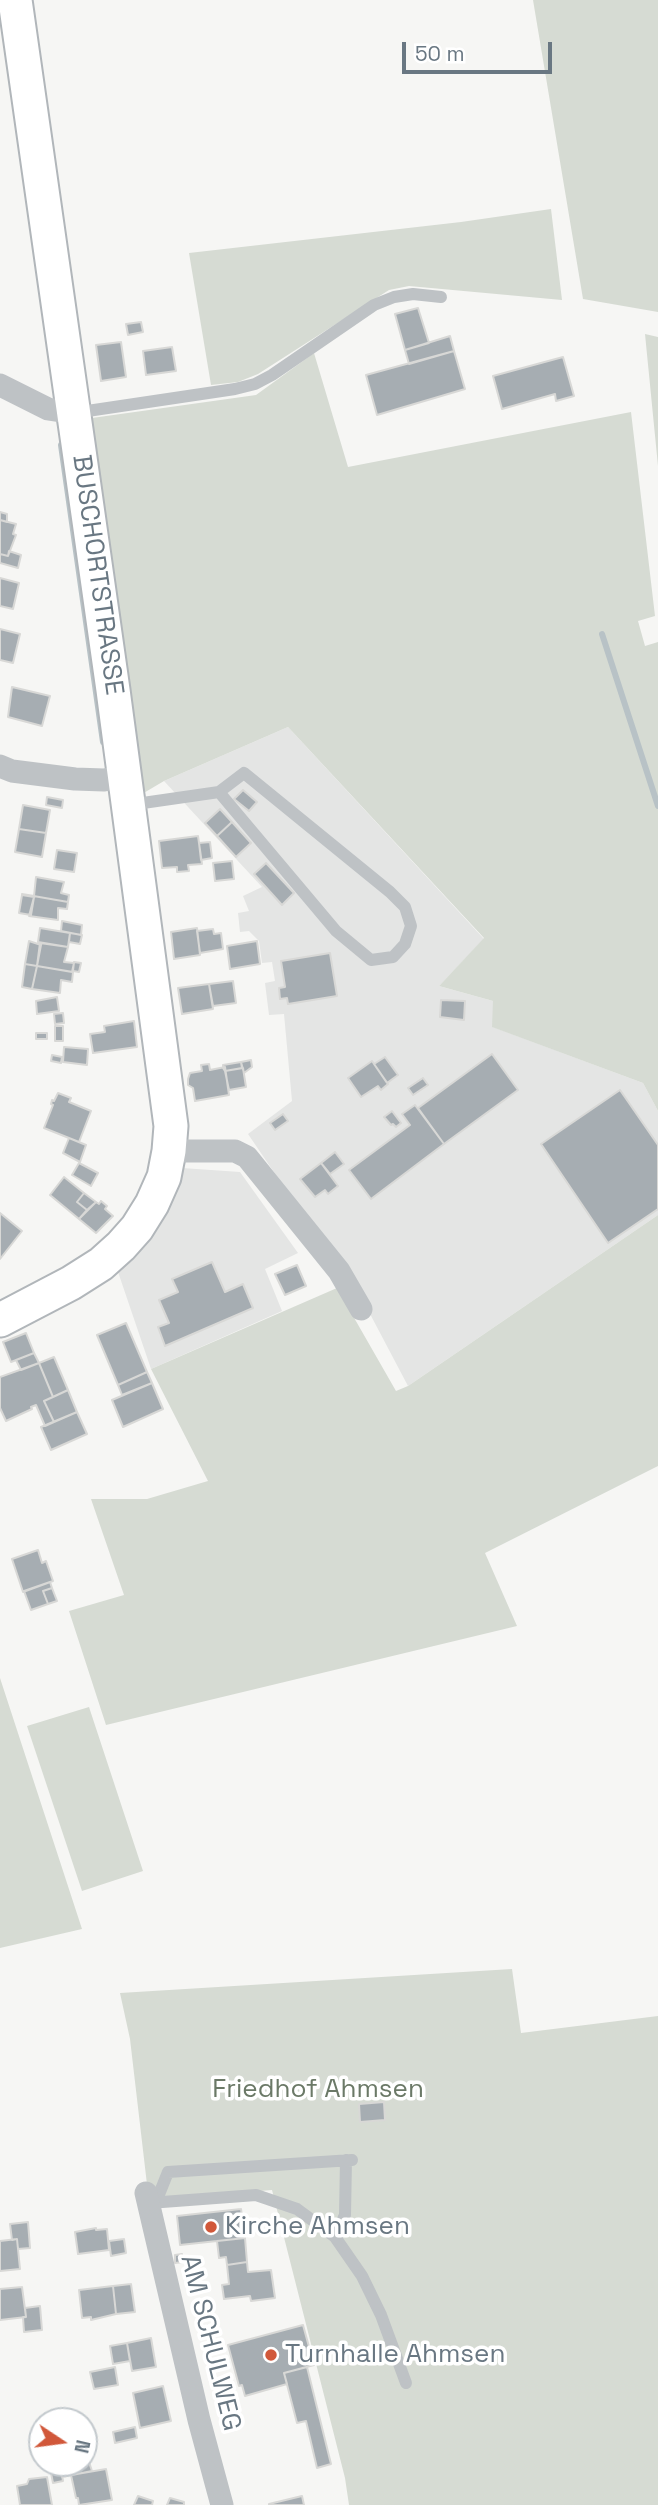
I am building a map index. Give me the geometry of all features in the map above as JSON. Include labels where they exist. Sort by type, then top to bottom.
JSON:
[{"type":"main road","name":"BUSCHORTSTRASSE","points":[[0,1320],[91,1270],[121,1246],[152,1205],[164,1177],[171,1126],[127,791],[15,0]]},
{"type":"street","points":[[0,385],[48,409],[74,413]]},
{"type":"street","points":[[0,766],[12,771],[104,780],[127,791]]},
{"type":"street","points":[[169,1152],[235,1151],[247,1157],[339,1272],[361,1309]]},
{"type":"street","name":"AM SCHULWEG","points":[[147,2198],[199,2420],[222,2505]]},
{"type":"lane","points":[[74,413],[235,389],[255,383],[374,305],[394,297],[441,297]]},
{"type":"lane","points":[[127,791],[219,792],[244,773],[405,907],[411,926],[405,944],[393,957],[371,960],[336,931],[219,792]]},
{"type":"lane","points":[[147,2198],[158,2197],[168,2172],[349,2160],[345,2215],[335,2236]]},
{"type":"lane","points":[[147,2198],[256,2195],[297,2209],[335,2236],[362,2276],[381,2315],[406,2383]]},
{"type":"shaded area","points":[[288,727],[484,939],[439,986],[493,1001],[493,1027],[643,1083],[658,1111],[658,1215],[408,1386],[369,1312],[248,1134],[292,1101],[284,1014],[269,1015],[265,983],[275,981],[272,962],[262,963],[259,941],[249,931],[240,932],[238,913],[249,911],[243,896],[262,887],[164,781]]},
{"type":"shaded area","points":[[182,1168],[240,1172],[298,1253],[265,1269],[282,1311],[151,1369],[116,1266]]},
{"type":"green space","points":[[533,0],[658,0],[658,312],[583,299]]},
{"type":"green space","points":[[551,209],[562,300],[409,286],[389,290],[258,374],[238,382],[211,385],[189,253]]},
{"type":"green space","points":[[645,334],[658,337],[658,466]]},
{"type":"green space","points":[[314,353],[348,467],[631,412],[655,616],[638,621],[645,646],[658,642],[658,1111],[643,1083],[492,1027],[493,1001],[439,986],[484,938],[288,727],[164,781],[142,794],[85,433],[92,418],[256,395]]},
{"type":"green space","points":[[658,1215],[658,1466],[485,1553],[517,1626],[106,1725],[69,1611],[124,1595],[91,1499],[147,1499],[208,1481],[151,1369],[337,1288],[396,1391],[408,1386]]},
{"type":"green space","points":[[0,1678],[82,1929],[0,1948]]},
{"type":"green space","points":[[89,1707],[143,1871],[82,1891],[27,1726]]},
{"type":"green space","name":"Friedhof Ahmsen","points":[[512,1969],[521,2033],[658,2016],[658,2505],[349,2505],[345,2478],[272,2190],[162,2199],[148,2193],[130,2039],[120,1993]]},
{"type":"building","points":[[418,308],[429,343],[405,350],[395,314]]},
{"type":"building","points":[[141,322],[143,332],[128,335],[126,324]]},
{"type":"building","points":[[450,336],[454,351],[409,364],[405,350]]},
{"type":"building","points":[[121,342],[126,377],[101,381],[96,345]]},
{"type":"building","points":[[172,347],[176,371],[146,375],[143,351]]},
{"type":"building","points":[[454,351],[465,389],[377,415],[366,375]]},
{"type":"building","points":[[563,357],[574,396],[556,401],[555,394],[502,409],[493,376]]},
{"type":"building","points":[[0,512],[7,514],[7,522],[0,520]]},
{"type":"building","points":[[0,520],[16,524],[13,534],[16,535],[8,556],[0,554]]},
{"type":"building","points":[[9,551],[21,555],[18,568],[0,563],[0,554],[8,556]]},
{"type":"building","points":[[0,578],[19,583],[13,609],[0,606]]},
{"type":"building","points":[[0,629],[20,634],[13,663],[0,660]]},
{"type":"building","points":[[12,687],[50,696],[42,726],[8,717]]},
{"type":"building","points":[[243,790],[257,802],[249,811],[234,799]]},
{"type":"building","points":[[47,797],[63,800],[62,808],[46,805]]},
{"type":"building","points":[[23,805],[50,810],[46,833],[19,829]]},
{"type":"building","points":[[220,809],[232,822],[217,836],[205,823]]},
{"type":"building","points":[[232,822],[251,843],[236,857],[217,836]]},
{"type":"building","points":[[19,829],[46,833],[42,857],[15,852]]},
{"type":"building","points":[[198,836],[202,864],[188,865],[189,871],[177,872],[177,867],[162,868],[159,841]]},
{"type":"building","points":[[210,842],[212,858],[201,860],[199,843]]},
{"type":"building","points":[[57,850],[77,853],[74,872],[54,869]]},
{"type":"building","points":[[232,861],[234,879],[215,881],[213,863]]},
{"type":"building","points":[[266,863],[294,893],[282,905],[254,874]]},
{"type":"building","points":[[36,877],[64,882],[61,893],[69,895],[68,902],[22,894],[34,896]]},
{"type":"building","points":[[22,894],[68,902],[67,909],[58,908],[58,920],[29,916],[34,897]]},
{"type":"building","points":[[22,895],[34,897],[31,915],[19,913]]},
{"type":"building","points":[[62,921],[82,925],[81,935],[61,931]]},
{"type":"building","points":[[40,928],[70,933],[68,947],[38,942]]},
{"type":"building","points":[[197,928],[200,955],[174,959],[171,932]]},
{"type":"building","points":[[213,929],[214,934],[221,933],[223,949],[200,953],[197,931]]},
{"type":"building","points":[[70,933],[82,935],[80,944],[69,942]]},
{"type":"building","points":[[29,941],[41,945],[37,966],[25,964]]},
{"type":"building","points":[[257,941],[260,964],[230,969],[227,946]]},
{"type":"building","points":[[40,943],[68,947],[64,962],[74,963],[72,972],[37,966]]},
{"type":"building","points":[[330,953],[337,996],[288,1004],[287,998],[280,999],[279,988],[285,987],[281,961]]},
{"type":"building","points":[[74,962],[81,963],[79,972],[73,971]]},
{"type":"building","points":[[25,964],[37,966],[32,989],[22,987]]},
{"type":"building","points":[[37,966],[73,972],[72,982],[61,980],[60,993],[32,989]]},
{"type":"building","points":[[233,981],[236,1003],[213,1006],[209,984]]},
{"type":"building","points":[[209,984],[213,1009],[182,1014],[178,988]]},
{"type":"building","points":[[57,997],[59,1011],[37,1014],[36,1001]]},
{"type":"building","points":[[441,1000],[465,1001],[464,1020],[440,1017]]},
{"type":"building","points":[[63,1013],[64,1023],[55,1024],[54,1014]]},
{"type":"building","points":[[134,1021],[137,1047],[93,1053],[90,1034],[105,1032],[104,1026]]},
{"type":"building","points":[[55,1026],[63,1026],[63,1041],[55,1041]]},
{"type":"building","points":[[36,1033],[47,1033],[47,1039],[36,1039]]},
{"type":"building","points":[[64,1047],[88,1049],[87,1065],[63,1062]]},
{"type":"building","points":[[492,1054],[518,1090],[444,1144],[418,1108]]},
{"type":"building","points":[[52,1055],[62,1057],[61,1063],[51,1061]]},
{"type":"building","points":[[385,1057],[398,1075],[387,1083],[374,1064]]},
{"type":"building","points":[[251,1060],[252,1067],[244,1073],[241,1062]]},
{"type":"building","points":[[372,1061],[388,1084],[381,1090],[378,1086],[361,1097],[348,1078]]},
{"type":"building","points":[[241,1062],[242,1068],[225,1071],[223,1068],[223,1065]]},
{"type":"building","points":[[209,1064],[210,1070],[225,1067],[229,1095],[195,1101],[193,1088],[188,1085],[190,1073],[202,1071],[201,1065]]},
{"type":"building","points":[[243,1068],[246,1087],[229,1090],[225,1071]]},
{"type":"building","points":[[423,1078],[428,1085],[413,1095],[408,1088]]},
{"type":"building","points":[[620,1090],[658,1145],[658,1209],[608,1243],[541,1144]]},
{"type":"building","points":[[58,1093],[71,1098],[69,1102],[91,1111],[79,1142],[44,1128],[53,1105],[52,1100],[54,1101]]},
{"type":"building","points":[[415,1105],[444,1144],[371,1199],[349,1170],[410,1125],[402,1114]]},
{"type":"building","points":[[392,1111],[401,1123],[396,1127],[384,1117]]},
{"type":"building","points":[[283,1114],[288,1121],[275,1130],[270,1123]]},
{"type":"building","points":[[69,1138],[86,1145],[80,1162],[63,1153]]},
{"type":"building","points":[[335,1152],[344,1164],[330,1174],[321,1163]]},
{"type":"building","points":[[79,1163],[98,1173],[91,1186],[72,1175]]},
{"type":"building","points":[[321,1163],[338,1186],[328,1194],[325,1190],[315,1197],[300,1179]]},
{"type":"building","points":[[64,1177],[84,1193],[77,1202],[87,1210],[79,1219],[50,1195]]},
{"type":"building","points":[[84,1193],[96,1202],[87,1210],[77,1202]]},
{"type":"building","points":[[101,1201],[113,1216],[96,1233],[79,1219],[96,1202],[99,1204]]},
{"type":"building","points":[[0,1213],[22,1231],[0,1259]]},
{"type":"building","points":[[212,1262],[225,1292],[243,1284],[253,1308],[165,1346],[158,1327],[169,1323],[159,1300],[178,1292],[172,1279]]},
{"type":"building","points":[[297,1265],[306,1286],[285,1295],[275,1274]]},
{"type":"building","points":[[126,1323],[147,1372],[118,1385],[97,1335]]},
{"type":"building","points":[[26,1333],[34,1353],[11,1362],[3,1342]]},
{"type":"building","points":[[34,1353],[39,1363],[21,1370],[16,1360]]},
{"type":"building","points":[[54,1357],[68,1390],[53,1397],[39,1363]]},
{"type":"building","points":[[39,1363],[53,1397],[44,1401],[54,1422],[45,1426],[36,1405],[6,1421],[0,1408],[0,1377]]},
{"type":"building","points":[[147,1372],[152,1383],[122,1395],[118,1385]]},
{"type":"building","points":[[152,1383],[163,1409],[123,1427],[112,1400]]},
{"type":"building","points":[[68,1390],[77,1412],[54,1422],[44,1401]]},
{"type":"building","points":[[77,1412],[87,1434],[51,1450],[41,1427]]},
{"type":"building","points":[[38,1550],[42,1563],[46,1561],[53,1581],[23,1592],[12,1559]]},
{"type":"building","points":[[50,1582],[52,1588],[43,1591],[48,1604],[31,1610],[24,1591]]},
{"type":"building","points":[[52,1588],[57,1601],[48,1604],[43,1591]]},
{"type":"building","points":[[384,2102],[385,2120],[360,2122],[359,2104]]},
{"type":"building","name":"Kirche Ahmsen","points":[[241,2209],[245,2238],[180,2245],[177,2216]]},
{"type":"building","points":[[28,2222],[30,2248],[18,2249],[17,2239],[12,2240],[10,2224]]},
{"type":"building","points":[[107,2229],[109,2250],[78,2254],[75,2232]]},
{"type":"building","points":[[245,2238],[247,2262],[227,2265],[226,2257],[219,2258],[217,2241]]},
{"type":"building","points":[[17,2239],[20,2269],[0,2271],[0,2241]]},
{"type":"building","points":[[124,2239],[126,2253],[111,2256],[109,2241]]},
{"type":"building","points":[[182,2254],[183,2262],[175,2263],[175,2255]]},
{"type":"building","points":[[247,2262],[248,2272],[271,2270],[275,2298],[251,2301],[250,2296],[224,2299],[222,2285],[229,2284],[227,2265]]},
{"type":"building","points":[[131,2284],[135,2312],[116,2314],[113,2286]]},
{"type":"building","points":[[113,2286],[116,2314],[91,2320],[91,2317],[82,2318],[79,2290]]},
{"type":"building","points":[[22,2287],[26,2317],[0,2320],[0,2289]]},
{"type":"building","points":[[40,2306],[42,2330],[24,2332],[25,2308]]},
{"type":"building","name":"Turnhalle Ahmsen","points":[[303,2325],[314,2365],[284,2373],[287,2384],[245,2396],[242,2385],[239,2386],[228,2345]]},
{"type":"building","points":[[151,2338],[156,2367],[132,2371],[127,2343]]},
{"type":"building","points":[[127,2343],[130,2361],[113,2364],[110,2346]]},
{"type":"building","points":[[115,2367],[118,2385],[94,2389],[90,2372]]},
{"type":"building","points":[[307,2367],[331,2464],[317,2468],[306,2421],[297,2423],[284,2373]]},
{"type":"building","points":[[163,2386],[171,2421],[140,2428],[133,2393]]},
{"type":"building","points":[[135,2427],[137,2438],[115,2443],[113,2432]]},
{"type":"building","points":[[106,2469],[112,2500],[79,2505],[71,2477],[98,2477],[98,2470]]},
{"type":"building","points":[[47,2477],[52,2505],[20,2505],[17,2486],[27,2484],[29,2479]]},
{"type":"building","points":[[52,2477],[62,2477],[63,2481],[53,2483]]},
{"type":"building","points":[[138,2496],[153,2501],[152,2505],[134,2505]]},
{"type":"building","points":[[302,2496],[304,2505],[269,2505],[269,2504]]},
{"type":"building","points":[[170,2498],[184,2502],[184,2505],[167,2505]]},
{"type":"waterway","points":[[61,445],[103,742]]},
{"type":"waterway","points":[[602,634],[658,806]]},
{"type":"place","name":"Kirche Ahmsen","points":[[211,2227]]},
{"type":"place","name":"Turnhalle Ahmsen","points":[[271,2355]]}]
